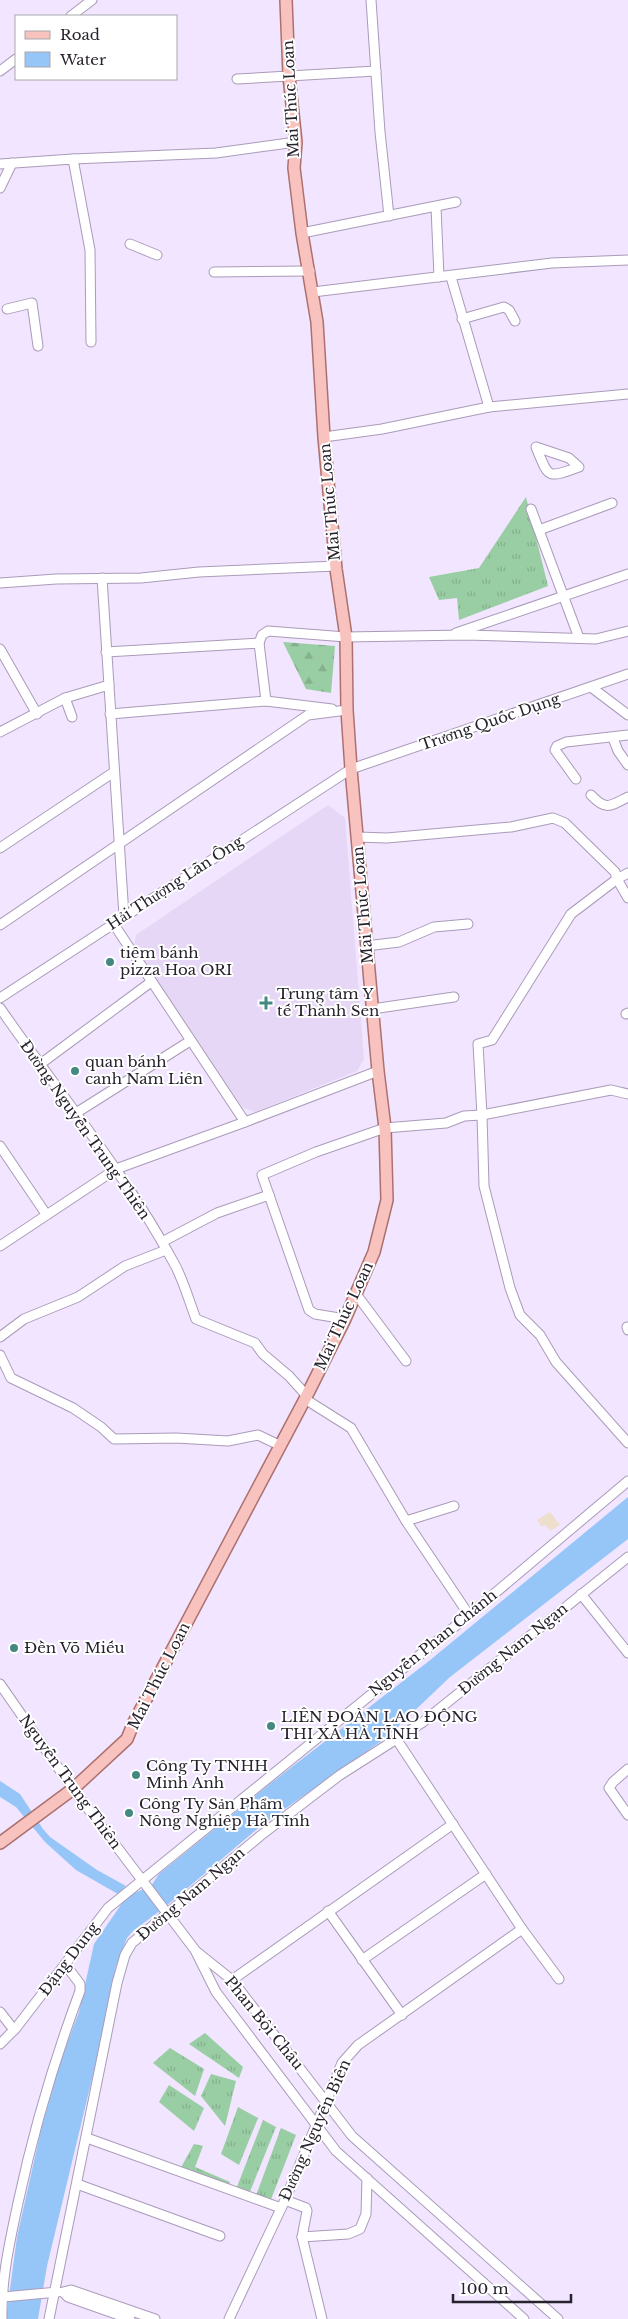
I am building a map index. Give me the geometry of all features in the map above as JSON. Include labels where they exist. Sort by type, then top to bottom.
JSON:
[{"type":"main road","name":"Mai Thúc Loan","points":[[0,1843],[73,1789],[127,1739],[138,1713],[279,1445],[306,1398],[345,1318],[374,1252],[387,1200],[385,1128],[366,946],[351,769],[347,710],[346,637],[336,566],[313,292],[302,233],[294,168],[296,142],[289,76],[286,0]]},
{"type":"street","points":[[72,15],[92,0]]},
{"type":"street","points":[[371,0],[389,216]]},
{"type":"street","points":[[0,71],[15,60]]},
{"type":"street","points":[[238,79],[376,71]]},
{"type":"street","points":[[0,164],[216,153],[296,142]]},
{"type":"street","points":[[73,159],[90,250],[91,342]]},
{"type":"street","points":[[0,188],[12,163]]},
{"type":"street","points":[[302,233],[456,202]]},
{"type":"street","points":[[436,207],[439,277]]},
{"type":"street","points":[[130,244],[157,255]]},
{"type":"street","points":[[313,292],[451,277],[552,263],[628,260]]},
{"type":"street","points":[[214,272],[310,271]]},
{"type":"street","points":[[451,277],[489,407]]},
{"type":"street","points":[[7,309],[32,303],[38,346]]},
{"type":"street","points":[[462,319],[504,307],[509,310],[515,321]]},
{"type":"street","points":[[324,437],[382,429],[489,407],[628,394]]},
{"type":"street","points":[[536,447],[569,458],[579,468],[556,476],[550,474],[545,469],[536,447]]},
{"type":"street","points":[[539,530],[612,503]]},
{"type":"street","points":[[531,509],[579,638]]},
{"type":"street","points":[[0,583],[336,566]]},
{"type":"street","points":[[444,637],[628,574]]},
{"type":"street","points":[[102,578],[124,916]]},
{"type":"street","points":[[266,701],[259,643],[262,635],[268,631],[346,637],[521,636],[579,638],[613,636],[628,631]]},
{"type":"street","points":[[106,652],[259,643]]},
{"type":"street","points":[[0,650],[37,714]]},
{"type":"street","name":"Trương Quốc Dụng","points":[[351,769],[628,674]]},
{"type":"street","points":[[0,732],[65,698],[108,685]]},
{"type":"street","points":[[591,687],[628,715]]},
{"type":"street","points":[[65,698],[72,716]]},
{"type":"street","points":[[110,714],[266,701],[347,710]]},
{"type":"street","points":[[0,925],[308,715],[347,710]]},
{"type":"street","points":[[576,779],[557,755],[555,750],[557,746],[566,742],[628,735]]},
{"type":"street","points":[[613,738],[618,751],[628,765]]},
{"type":"street","name":"Hải Thượng Lãn Ông","points":[[0,998],[351,769]]},
{"type":"street","points":[[0,848],[4,841],[114,772]]},
{"type":"street","points":[[591,795],[600,804],[606,806],[628,797]]},
{"type":"street","points":[[357,837],[387,838],[511,827],[553,818],[564,823],[611,867],[628,898]]},
{"type":"street","points":[[628,873],[617,879],[571,914],[492,1040],[478,1044],[484,1186],[510,1288],[520,1315],[540,1335],[556,1362],[628,1443]]},
{"type":"street","points":[[113,924],[245,1122]]},
{"type":"street","points":[[366,946],[399,942],[434,927],[468,924]]},
{"type":"street","points":[[39,1065],[151,982]]},
{"type":"street","points":[[372,1009],[454,997]]},
{"type":"street","name":"Đường Nguyễn Trung Thiên","points":[[0,1008],[39,1065],[116,1169],[176,1267],[196,1319],[255,1344],[263,1354],[289,1376],[306,1398],[351,1428],[406,1521],[469,1615]]},
{"type":"street","points":[[76,1114],[190,1040]]},
{"type":"street","points":[[0,1246],[116,1169],[378,1071]]},
{"type":"street","points":[[345,1318],[315,1314],[309,1310],[262,1175],[316,1152],[385,1128],[446,1123],[464,1116],[482,1115],[611,1090],[628,1094]]},
{"type":"street","points":[[0,1146],[46,1214]]},
{"type":"street","points":[[0,1337],[24,1319],[78,1297],[125,1266],[164,1246],[217,1213],[268,1194]]},
{"type":"street","points":[[356,1294],[406,1361]]},
{"type":"street","points":[[0,1355],[11,1378],[73,1408],[101,1427],[114,1439],[176,1438],[228,1441],[258,1436],[279,1445]]},
{"type":"street","name":"Nguyễn Phan Chánh","points":[[142,1879],[469,1615],[628,1481]]},
{"type":"street","points":[[406,1521],[454,1506]]},
{"type":"street","name":"Đường Nam Ngạn","points":[[49,2319],[117,1983],[125,1955],[132,1943],[340,1775],[423,1722],[628,1557]]},
{"type":"street","points":[[581,1594],[628,1653]]},
{"type":"street","name":"Nguyễn Trung Thiên","points":[[0,1684],[73,1789],[195,1950]]},
{"type":"street","points":[[397,1740],[522,1929],[559,1979]]},
{"type":"street","points":[[628,1769],[609,1788],[628,1815]]},
{"type":"street","points":[[232,1980],[453,1824]]},
{"type":"street","points":[[362,1960],[486,1874]]},
{"type":"street","name":"Đặng Dung","points":[[0,2044],[14,2030],[108,1908],[142,1879]]},
{"type":"street","points":[[328,1911],[402,2015]]},
{"type":"street","name":"Đường Nguyễn Biên","points":[[229,2319],[283,2204],[342,2063],[358,2045],[522,1929]]},
{"type":"street","name":"Phan Bội Châu","points":[[195,1950],[232,1980],[352,2136],[558,2319]]},
{"type":"street","name":"Phan Bội Châu","points":[[195,1950],[216,1992],[336,2151],[524,2319]]},
{"type":"street","points":[[2,2319],[8,2248],[34,2131],[57,2052],[80,1992],[80,1984],[65,1964]]},
{"type":"street","points":[[0,2012],[14,2030]]},
{"type":"street","points":[[87,2138],[283,2204],[306,2208],[302,2237],[322,2319]]},
{"type":"street","points":[[302,2237],[348,2234],[360,2229],[366,2214],[367,2178]]},
{"type":"street","points":[[77,2184],[220,2236]]},
{"type":"street","points":[[3,2302],[71,2290],[155,2319]]},
{"type":"street","points":[[55,2292],[130,2319]]},
{"type":"shaded area","name":"Trung tâm Y tế Thành Sen","points":[[328,805],[345,818],[364,1059],[357,1071],[255,1112],[242,1107],[134,947],[136,935]]},
{"type":"shaded area","points":[[550,1512],[560,1525],[550,1531],[546,1525],[542,1527],[537,1520]]},
{"type":"green space","points":[[526,497],[548,586],[459,620],[457,598],[439,600],[429,577],[479,568]]},
{"type":"green space","points":[[283,642],[335,646],[331,693],[306,689]]},
{"type":"green space","points":[[205,2033],[243,2067],[239,2078],[189,2044]]},
{"type":"green space","points":[[170,2048],[204,2069],[195,2096],[153,2063]]},
{"type":"green space","points":[[211,2074],[236,2081],[225,2126],[201,2096]]},
{"type":"green space","points":[[169,2085],[204,2108],[194,2131],[159,2102]]},
{"type":"green space","points":[[238,2107],[258,2118],[239,2165],[221,2154]]},
{"type":"green space","points":[[263,2120],[276,2127],[247,2199],[235,2192]]},
{"type":"green space","points":[[281,2128],[296,2135],[268,2207],[254,2201]]},
{"type":"green space","points":[[194,2144],[203,2146],[195,2167],[230,2182],[227,2193],[179,2171]]},
{"type":"water","points":[[628,1497],[628,1539],[450,1677],[387,1737],[262,1825],[165,1907],[133,1931],[127,1938],[116,1966],[96,2062],[47,2266],[38,2319],[6,2319],[17,2237],[41,2130],[60,2062],[79,2012],[94,1944],[127,1896],[151,1886],[159,1874],[271,1783],[429,1661]]},
{"type":"water","points":[[0,1781],[20,1794],[50,1837],[97,1870],[126,1886],[118,1894],[76,1870],[45,1842],[16,1807],[0,1797]]},
{"type":"place","name":"tiệm bánh pizza Hoa ORI","points":[[110,962]]},
{"type":"place","name":"Trung tâm Y tế Thành Sen","points":[[266,1003]]},
{"type":"place","name":"quan bánh canh Nam Liên","points":[[75,1071]]},
{"type":"place","name":"Đền Võ Miếu","points":[[14,1648]]},
{"type":"place","name":"LIÊN ĐOÀN LAO ĐỘNG THỊ XÃ HÀ TĨNH","points":[[271,1726]]},
{"type":"place","name":"Công Ty TNHH Minh Anh","points":[[136,1775]]},
{"type":"place","name":"Công Ty Sản Phẩm Nông Nghiệp Hà Tĩnh","points":[[129,1813]]}]
